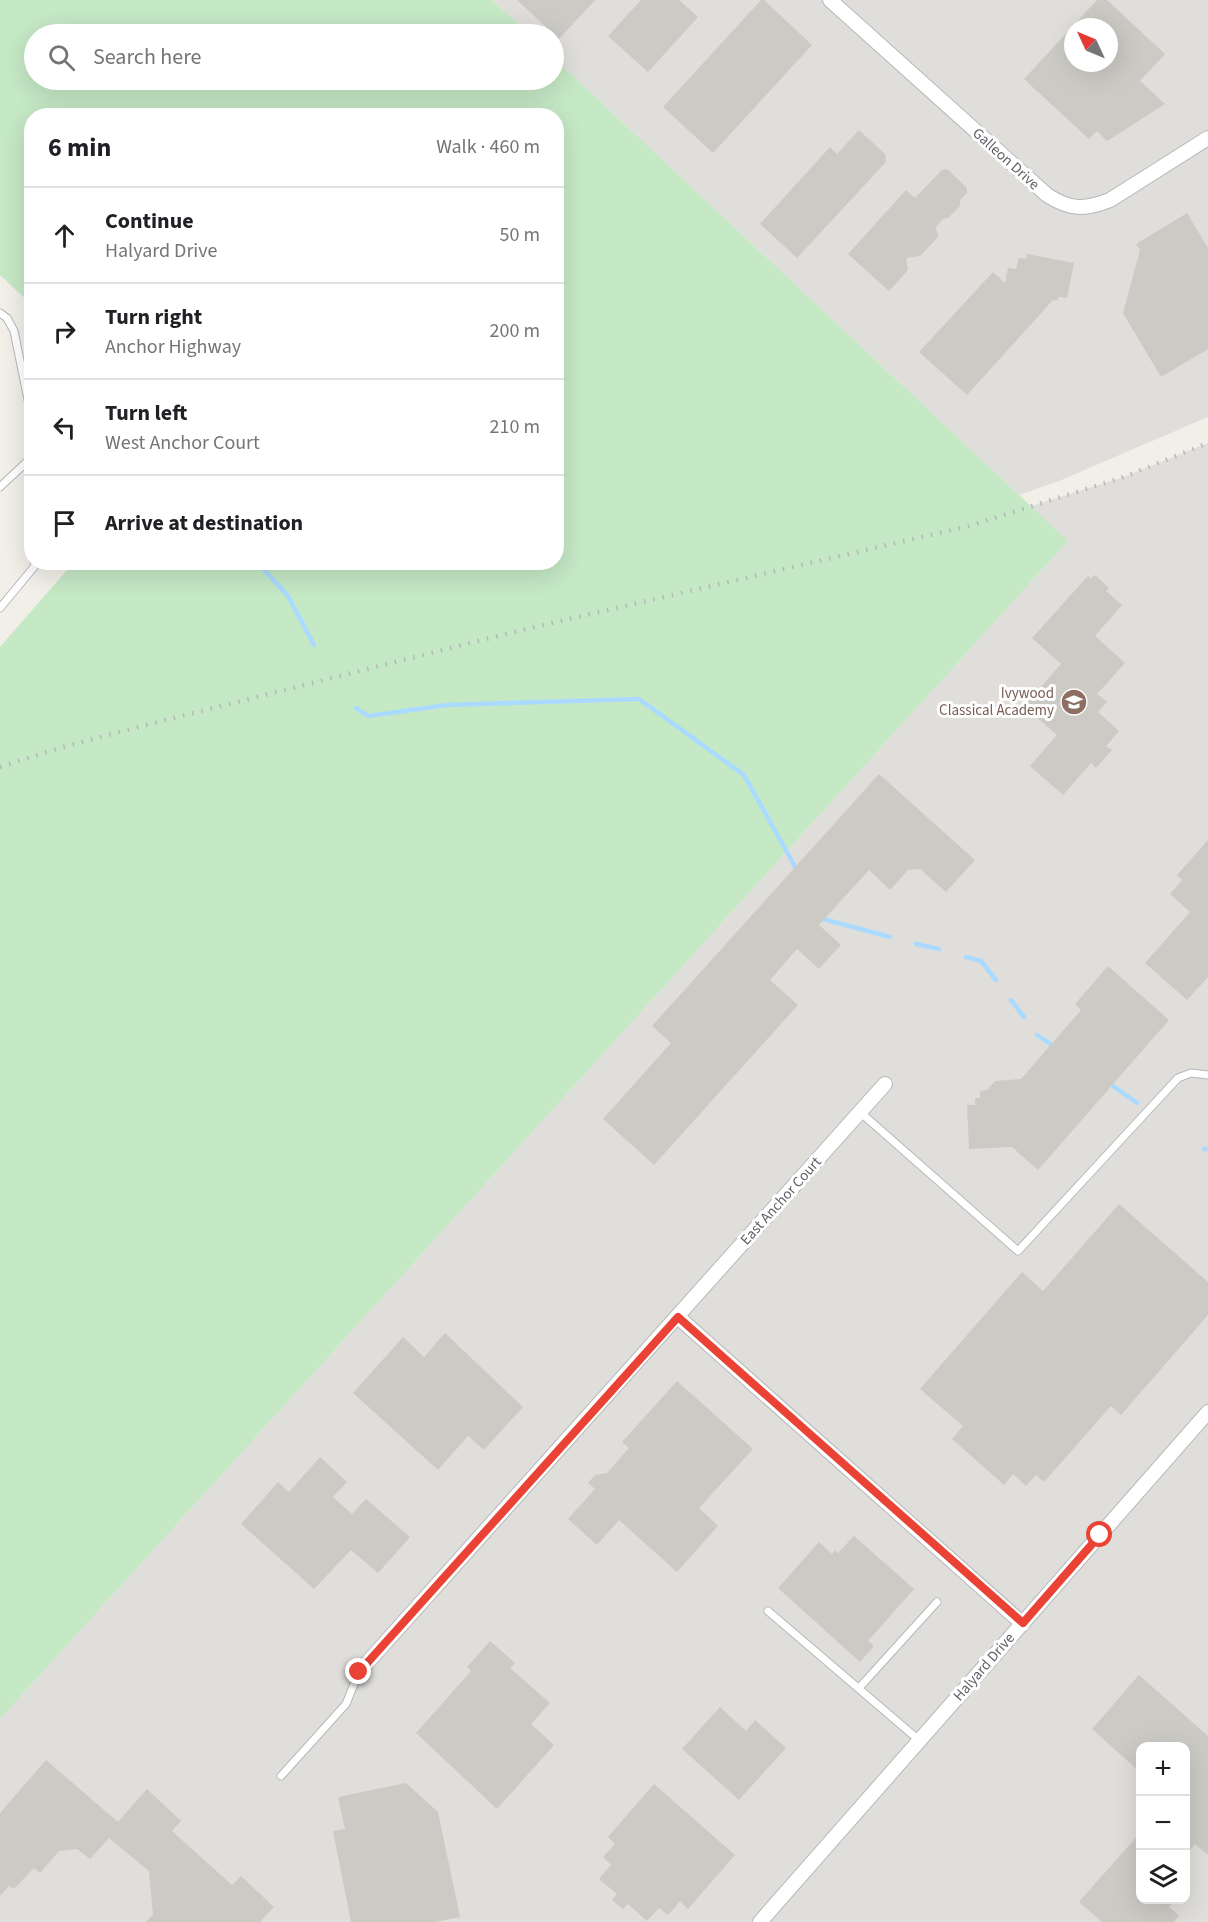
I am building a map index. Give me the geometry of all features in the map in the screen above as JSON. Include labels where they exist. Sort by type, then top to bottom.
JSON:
[{"type":"street","name":"Galleon Drive","points":[[830,0],[1047,195],[1070,207],[1095,206],[1110,200],[1208,138]]},
{"type":"street","name":"East Anchor Court","points":[[359,1672],[885,1084]]},
{"type":"street","points":[[678,1317],[1023,1623]]},
{"type":"street","name":"Halyard Drive","points":[[760,1922],[1208,1412]]},
{"type":"lane","points":[[0,313],[7,318],[14,331],[24,380]]},
{"type":"lane","points":[[0,487],[24,464]]},
{"type":"lane","points":[[0,608],[32,570]]},
{"type":"lane","points":[[860,1112],[1018,1251],[1178,1078],[1191,1073],[1208,1076]]},
{"type":"lane","points":[[859,1688],[937,1602]]},
{"type":"lane","points":[[768,1611],[920,1742]]},
{"type":"lane","points":[[281,1776],[346,1704],[359,1672]]},
{"type":"shaded area","points":[[492,0],[1208,0],[1208,417],[1059,481],[1019,495],[564,67],[564,24],[518,24]]},
{"type":"shaded area","points":[[1208,443],[1208,1922],[0,1922],[0,1719],[1068,541],[1031,506],[1121,478]]},
{"type":"green space","points":[[0,0],[492,0],[518,24],[24,24],[24,90],[564,90],[564,67],[1068,541],[0,1719],[0,647],[67,570],[564,570],[564,108],[24,108],[24,297],[0,275]]},
{"type":"building","points":[[517,0],[595,0],[564,34],[564,24],[543,24]]},
{"type":"building","points":[[641,0],[679,0],[698,17],[648,72],[608,36]]},
{"type":"building","points":[[761,0],[764,0],[812,45],[713,153],[663,107]]},
{"type":"building","points":[[1097,0],[1107,0],[1165,54],[1140,81],[1165,104],[1107,141],[1097,131],[1089,139],[1024,79],[1064,36],[1064,72],[1118,72],[1118,18],[1080,18]]},
{"type":"building","points":[[859,130],[885,154],[886,162],[797,258],[760,224],[830,147],[837,154]]},
{"type":"building","points":[[947,169],[967,188],[967,193],[960,200],[960,206],[936,227],[938,237],[920,256],[906,258],[908,270],[889,291],[848,254],[906,190],[915,198],[942,170]]},
{"type":"building","points":[[1187,213],[1208,248],[1208,349],[1161,377],[1123,313],[1140,250],[1136,244]]},
{"type":"building","points":[[1027,254],[1074,263],[1067,298],[1059,297],[1056,301],[1053,300],[967,395],[919,352],[993,272],[1005,283],[1008,268],[1016,269],[1019,258],[1026,259]]},
{"type":"building","points":[[1095,575],[1109,588],[1106,591],[1122,605],[1095,636],[1125,663],[1097,694],[1107,702],[1098,712],[1119,731],[1106,746],[1112,750],[1096,768],[1091,763],[1063,795],[1030,766],[1057,735],[1024,706],[1061,664],[1032,638],[1088,576],[1091,578]]},
{"type":"building","points":[[879,774],[975,860],[946,892],[920,869],[908,870],[890,890],[869,870],[819,925],[841,945],[819,969],[797,949],[770,980],[798,1005],[654,1165],[603,1119],[671,1043],[652,1026]]},
{"type":"building","points":[[1208,840],[1208,977],[1187,1000],[1145,963],[1190,912],[1170,894],[1182,880],[1177,875]]},
{"type":"building","points":[[1108,966],[1169,1020],[1038,1170],[1012,1147],[969,1149],[967,1105],[975,1105],[975,1098],[980,1098],[980,1091],[987,1090],[995,1081],[1021,1079],[1081,1010],[1075,1004]]},
{"type":"building","points":[[1119,1204],[1208,1282],[1208,1315],[1121,1415],[1111,1406],[1044,1482],[1036,1475],[1026,1486],[1013,1474],[1004,1485],[952,1439],[963,1426],[920,1389],[1022,1272],[1043,1291]]},
{"type":"building","points":[[445,1333],[523,1407],[484,1450],[468,1436],[438,1470],[353,1393],[403,1337],[424,1357]]},
{"type":"building","points":[[677,1381],[753,1449],[699,1508],[718,1526],[677,1572],[619,1520],[597,1545],[568,1519],[595,1489],[588,1483],[595,1475],[607,1473],[629,1448],[622,1442]]},
{"type":"building","points":[[320,1457],[347,1482],[333,1497],[352,1514],[366,1499],[410,1537],[378,1573],[351,1550],[314,1589],[241,1524],[278,1482],[289,1492]]},
{"type":"building","points":[[854,1536],[914,1589],[868,1641],[874,1646],[860,1662],[778,1588],[819,1542],[832,1554],[835,1550],[838,1553]]},
{"type":"building","points":[[490,1641],[515,1663],[510,1668],[550,1703],[531,1724],[554,1745],[497,1809],[416,1733],[471,1671],[467,1667]]},
{"type":"building","points":[[1139,1675],[1208,1736],[1208,1855],[1195,1844],[1190,1850],[1190,1742],[1136,1742],[1136,1768],[1092,1729]]},
{"type":"building","points":[[720,1707],[746,1731],[755,1720],[786,1748],[739,1800],[682,1749]]},
{"type":"building","points":[[46,1760],[118,1822],[147,1789],[181,1821],[172,1831],[232,1885],[241,1876],[274,1907],[260,1922],[146,1922],[153,1914],[149,1871],[109,1838],[90,1859],[77,1849],[59,1851],[40,1873],[34,1868],[14,1889],[9,1886],[0,1896],[0,1813]]},
{"type":"building","points":[[406,1783],[438,1812],[460,1917],[435,1922],[351,1922],[333,1831],[345,1829],[338,1797]]},
{"type":"building","points":[[654,1784],[735,1855],[688,1909],[680,1901],[668,1915],[659,1908],[647,1921],[628,1904],[623,1909],[612,1900],[617,1894],[599,1879],[611,1865],[603,1857],[615,1844],[608,1837]]},
{"type":"building","points":[[1136,1838],[1136,1904],[1171,1904],[1169,1907],[1179,1916],[1174,1922],[1102,1922],[1079,1902]]},
{"type":"waterway","points":[[264,570],[288,596],[314,645]]},
{"type":"waterway","points":[[356,708],[368,716],[447,705],[639,699],[744,775],[798,872]]},
{"type":"waterway","points":[[822,917],[890,937]]},
{"type":"waterway","points":[[916,944],[939,949]]},
{"type":"waterway","points":[[966,957],[981,961],[996,980]]},
{"type":"waterway","points":[[1011,1000],[1024,1017]]},
{"type":"waterway","points":[[1037,1035],[1055,1047]]},
{"type":"waterway","points":[[1109,1083],[1137,1103]]},
{"type":"railway","points":[[0,767],[134,728],[522,630],[969,526],[1121,478],[1208,443]]},
{"type":"place","name":"Ivywood Classical Academy","points":[[1074,702]]},
{"type":"route","points":[[359,1672],[678,1317],[1023,1623],[1100,1535]]}]
